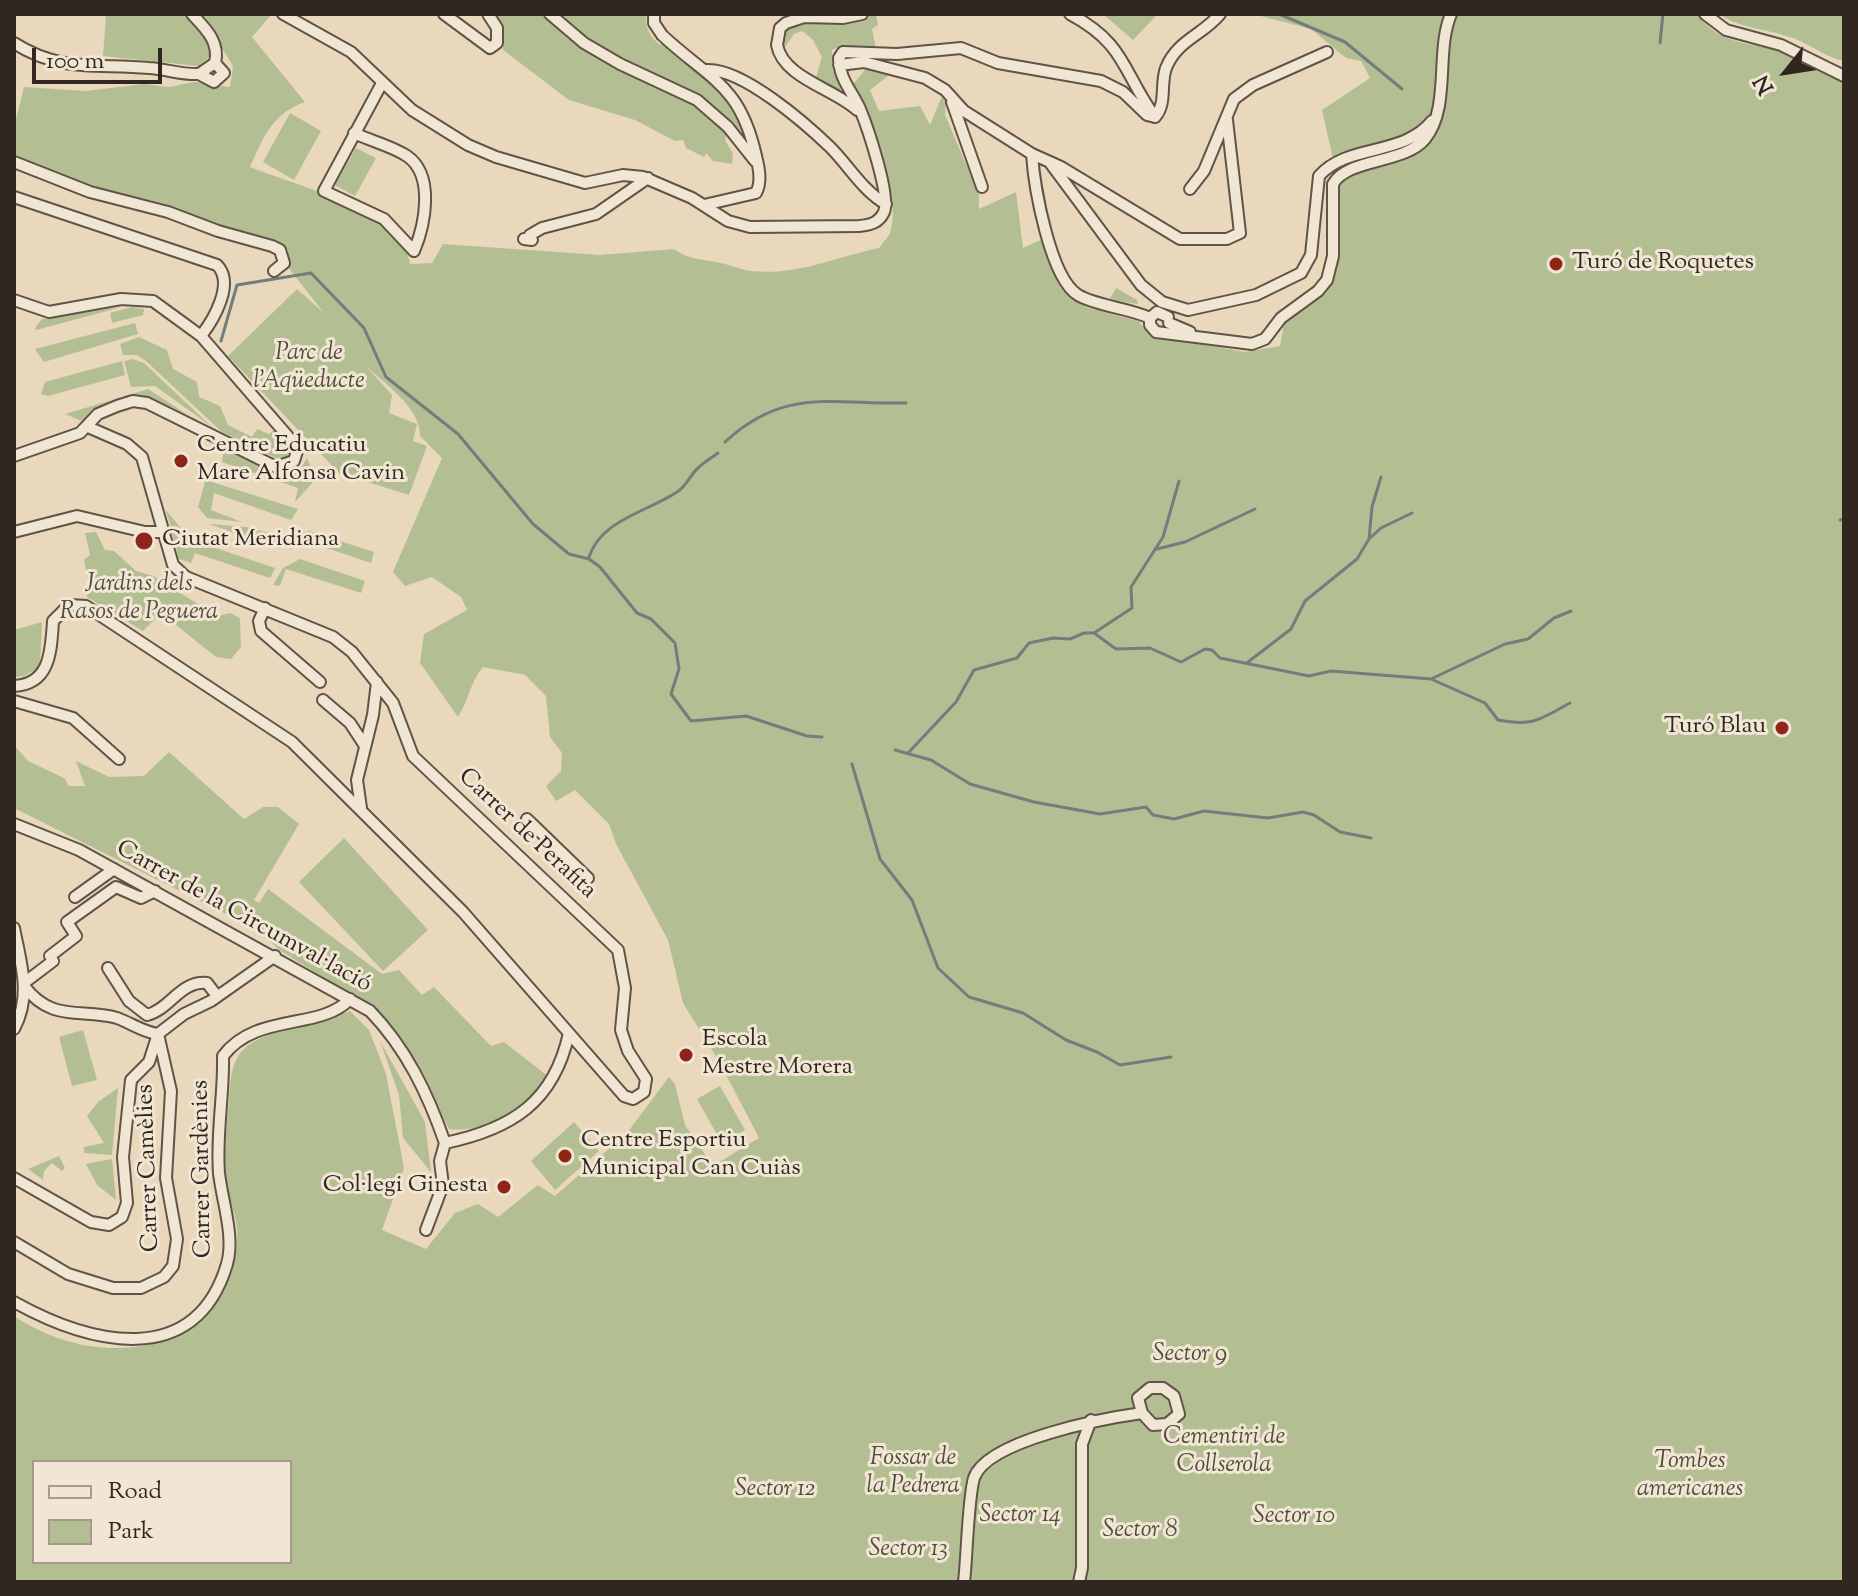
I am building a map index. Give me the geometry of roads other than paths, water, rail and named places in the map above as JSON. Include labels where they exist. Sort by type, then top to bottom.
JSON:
[{"type":"street","points":[[14,43],[47,60],[80,67],[145,67],[199,74],[214,82],[224,73],[215,63],[214,41],[192,14]]},
{"type":"street","points":[[283,14],[351,52],[412,110],[468,145],[496,157],[585,183],[623,175],[648,178],[704,205],[728,221],[750,227],[872,224],[884,213],[886,204],[865,121],[839,65],[843,52],[897,54],[961,48],[998,63],[1101,81],[1123,92],[1147,115],[1155,117]]},
{"type":"street","points":[[444,14],[490,48],[495,46],[498,37],[488,14]]},
{"type":"street","points":[[550,14],[584,43],[620,64],[697,100],[728,127],[759,166]]},
{"type":"street","points":[[654,14],[654,23],[662,35],[729,91],[742,113],[759,166],[756,193],[704,205]]},
{"type":"street","points":[[862,14],[796,18],[780,28],[777,45],[788,65],[831,90],[865,121]]},
{"type":"street","points":[[1070,14],[1114,46],[1155,117]]},
{"type":"street","points":[[1155,117],[1161,109],[1164,72],[1175,52],[1220,14]]},
{"type":"street","points":[[1150,318],[1157,312],[1198,337],[1247,344],[1265,339],[1281,318],[1318,291],[1330,272],[1335,180],[1342,174],[1417,146],[1429,132],[1438,101],[1442,41],[1451,14]]},
{"type":"street","points":[[1705,14],[1726,30],[1790,48],[1844,76]]},
{"type":"street","points":[[1190,189],[1204,171],[1232,103],[1243,92],[1327,52]]},
{"type":"street","points":[[839,65],[864,62],[925,78],[945,90],[964,111],[1032,154],[1180,239],[1235,238],[1240,233],[1241,224],[1231,178],[1227,120]]},
{"type":"street","points":[[707,70],[723,70],[804,124],[831,148],[869,193],[886,204]]},
{"type":"street","points":[[354,133],[408,156],[418,168],[423,185],[424,216],[414,251],[384,219],[324,191],[354,133],[382,83]]},
{"type":"street","points":[[945,90],[982,187]]},
{"type":"street","points":[[1150,318],[1153,330],[1196,310],[1230,303],[1292,279],[1307,265],[1311,255],[1319,176],[1330,165],[1407,140],[1432,121]]},
{"type":"street","points":[[1032,154],[1033,179],[1055,259],[1069,287],[1084,298],[1150,318]]},
{"type":"street","points":[[14,162],[90,192],[168,212],[218,231],[272,246],[280,250],[284,263],[274,271]]},
{"type":"street","points":[[1051,164],[1169,320]]},
{"type":"street","points":[[524,239],[532,240],[530,235],[542,228],[596,214],[648,178]]},
{"type":"street","points":[[14,197],[217,265],[224,271],[225,281],[214,319],[201,336]]},
{"type":"street","points":[[14,300],[49,312],[121,299],[153,301],[201,336],[296,441],[298,453],[290,465],[276,467],[147,403],[133,401],[98,414],[88,427],[62,441],[14,456]]},
{"type":"street","name":"Carrer de Perafita","points":[[88,427],[127,444],[139,453],[173,565],[186,577],[333,637],[393,703],[413,756],[618,950],[624,996],[621,1030],[624,1042],[647,1082],[639,1097],[624,1096],[569,1033]]},
{"type":"street","points":[[14,532],[80,516],[145,532],[163,532]]},
{"type":"street","points":[[14,686],[42,675],[50,659],[53,621],[58,612],[69,605],[86,606],[292,742],[463,912],[569,1033],[554,1080],[537,1099],[494,1128],[445,1143],[440,1161],[443,1185],[426,1230]]},
{"type":"street","points":[[265,608],[260,617],[261,631],[320,682]]},
{"type":"street","points":[[364,815],[357,800],[357,780],[373,715],[377,682]]},
{"type":"street","points":[[323,700],[350,723],[365,746]]},
{"type":"street","points":[[14,701],[73,718],[119,759]]},
{"type":"street","points":[[373,715],[381,705],[393,703]]},
{"type":"street","points":[[344,792],[357,780]]},
{"type":"street","name":"Carrer de Perafita","points":[[527,819],[588,878]]},
{"type":"street","name":"Carrer de la Circumval·lació","points":[[15,823],[66,843],[370,1011],[399,1045],[417,1076],[445,1143]]},
{"type":"street","points":[[75,897],[114,869]]},
{"type":"street","points":[[24,984],[53,961],[50,956],[76,936],[67,922],[116,887],[141,898],[155,891]]},
{"type":"street","points":[[14,928],[25,1008],[14,1029]]},
{"type":"street","points":[[14,1178],[91,1222],[109,1225],[122,1217],[127,1203],[123,1157],[131,1080],[149,1062],[158,1034],[192,1008],[217,996],[275,956]]},
{"type":"street","points":[[108,968],[129,1001],[147,1015],[155,1013],[175,994],[201,982],[207,983],[217,996]]},
{"type":"street","points":[[24,984],[46,1005],[68,1014],[113,1018],[158,1034]]},
{"type":"street","name":"Carrer Gardènies","points":[[14,1302],[52,1323],[103,1339],[145,1341],[176,1330],[210,1304],[228,1261],[219,1171],[223,1056],[262,1029],[340,1010],[350,999]]},
{"type":"street","name":"Carrer Camèlies","points":[[14,1242],[68,1274],[113,1288],[141,1288],[164,1277],[173,1266],[177,1239],[166,1178],[171,1091],[158,1034]]},
{"type":"street","points":[[964,1582],[975,1476],[991,1458],[1047,1434],[1091,1420],[1142,1413]]},
{"type":"street","points":[[1079,1582],[1082,1444],[1091,1420]]},
{"type":"street","points":[[1047,1434],[1074,1435],[1082,1444]]},
{"type":"waterway","points":[[1279,14],[1345,42],[1402,89]]},
{"type":"waterway","points":[[1660,43],[1663,14]]},
{"type":"waterway","points":[[221,341],[237,285],[311,273],[364,328],[386,377],[458,434],[533,524],[569,554],[589,559],[600,567],[637,613],[651,619],[675,643],[679,669],[671,694],[691,721],[746,716],[807,736],[822,737]]},
{"type":"waterway","points":[[725,442],[747,424],[790,406],[833,401],[906,403]]},
{"type":"waterway","points":[[589,557],[595,544],[614,525],[677,492],[698,468],[718,453]]},
{"type":"waterway","points":[[1369,539],[1372,507],[1381,477]]},
{"type":"waterway","points":[[1094,633],[1132,608],[1131,587],[1163,537],[1179,481]]},
{"type":"waterway","points":[[1157,549],[1185,542],[1255,509]]},
{"type":"waterway","points":[[1248,662],[1291,629],[1305,601],[1357,559],[1369,539],[1381,528],[1412,513]]},
{"type":"waterway","points":[[1840,520],[1844,519]]},
{"type":"waterway","points":[[1431,679],[1505,644],[1528,639],[1554,618],[1571,611]]},
{"type":"waterway","points":[[909,752],[956,702],[974,670],[1017,658],[1029,643],[1053,638],[1070,639],[1084,633],[1094,633],[1116,649],[1150,648],[1181,662],[1205,649],[1212,650],[1220,658],[1309,676],[1331,671],[1431,679],[1485,703],[1498,720],[1510,722],[1536,720],[1570,703]]},
{"type":"waterway","points":[[895,750],[931,760],[970,784],[1034,802],[1100,814],[1146,807],[1153,815],[1174,819],[1204,811],[1268,818],[1303,812],[1314,815],[1340,832],[1371,838]]},
{"type":"waterway","points":[[852,764],[880,859],[912,900],[938,968],[969,997],[1023,1013],[1066,1040],[1120,1065],[1171,1057]]},
{"type":"place","name":"Turó de Roquetes","points":[[1556,264]]},
{"type":"place","name":"Centre Educatiu Mare Alfonsa Cavin","points":[[181,461]]},
{"type":"place","name":"Ciutat Meridiana","points":[[144,541]]},
{"type":"place","name":"Turó Blau","points":[[1782,728]]},
{"type":"place","name":"Escola Mestre Morera","points":[[686,1055]]},
{"type":"place","name":"Centre Esportiu Municipal Can Cuiàs","points":[[565,1156]]},
{"type":"place","name":"Col·legi Ginesta","points":[[504,1187]]},
{"type":"park label","name":"Parc de l'Aqüeducte","points":[[309,369]]},
{"type":"park label","name":"Jardins dels Rasos de Peguera","points":[[139,600]]},
{"type":"park label","name":"Sector 9","points":[[1190,1356]]},
{"type":"park label","name":"Cementiri de Collserola","points":[[1224,1453]]},
{"type":"park label","name":"Fossar de la Pedrera","points":[[913,1474]]},
{"type":"park label","name":"Tombes americanes","points":[[1690,1477]]},
{"type":"park label","name":"Sector 12","points":[[775,1491]]},
{"type":"park label","name":"Sector 14","points":[[1020,1517]]},
{"type":"park label","name":"Sector 10","points":[[1294,1518]]},
{"type":"park label","name":"Sector 8","points":[[1140,1532]]},
{"type":"park label","name":"Sector 13","points":[[908,1551]]}]
